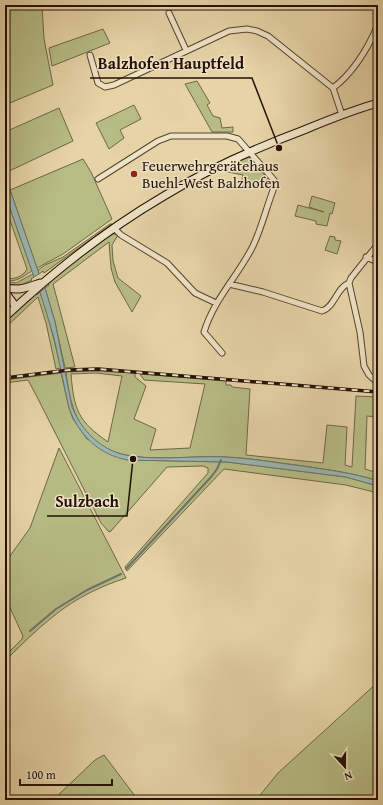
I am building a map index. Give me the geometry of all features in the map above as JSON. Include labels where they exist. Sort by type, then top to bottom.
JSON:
[{"type":"street","points":[[169,13],[186,50]]},
{"type":"street","points":[[332,88],[340,82],[365,52],[378,25]]},
{"type":"street","points":[[90,55],[98,83],[105,87],[128,79],[186,50],[229,31],[242,28],[253,30],[268,36],[332,88],[342,115]]},
{"type":"street","points":[[5,316],[34,288],[92,243],[165,195],[250,152],[342,115],[378,103]]},
{"type":"street","points":[[98,179],[158,140],[172,136],[221,135],[233,136],[238,139],[274,180],[275,185],[253,246],[216,304],[204,332],[222,353]]},
{"type":"street","points":[[114,228],[121,235],[167,263],[195,293],[216,304]]},
{"type":"street","points":[[378,244],[366,257],[349,283],[360,332],[364,366],[367,373],[378,383]]},
{"type":"street","points":[[366,257],[378,262]]},
{"type":"street","points":[[229,284],[264,292],[322,311],[328,308],[344,284],[349,283]]},
{"type":"street","points":[[5,287],[12,290],[34,288]]},
{"type":"street","points":[[5,292],[16,306]]},
{"type":"green space","points":[[5,5],[42,5],[44,39],[53,85],[5,105]]},
{"type":"green space","points":[[103,29],[110,43],[52,66],[49,48]]},
{"type":"green space","points":[[197,81],[210,103],[207,105],[213,116],[220,118],[222,128],[233,127],[233,132],[212,132],[185,84]]},
{"type":"green space","points":[[134,105],[141,119],[120,130],[124,138],[109,149],[96,123]]},
{"type":"green space","points":[[59,108],[73,141],[5,173],[5,132]]},
{"type":"green space","points":[[248,156],[273,185],[271,189],[241,184],[243,175],[218,170]]},
{"type":"green space","points":[[83,159],[91,172],[112,219],[63,254],[37,268],[10,190]]},
{"type":"green space","points":[[5,194],[32,271],[12,281],[5,278],[11,279],[18,277],[27,269],[5,206]]},
{"type":"green space","points":[[312,196],[335,203],[332,214],[330,213],[327,226],[316,224],[316,221],[295,216],[298,205],[324,212],[309,207]]},
{"type":"green space","points":[[112,224],[44,273],[43,271],[39,274],[38,270],[45,265],[63,257]]},
{"type":"green space","points":[[111,233],[118,235],[112,245],[113,261],[118,278],[141,296],[132,312],[115,282],[111,268],[109,242],[53,284],[75,367],[65,368],[55,322],[45,288],[73,262]]},
{"type":"green space","points":[[330,236],[335,237],[335,240],[341,241],[337,254],[325,250]]},
{"type":"green space","points":[[33,274],[34,277],[31,279],[32,280],[25,283],[19,285],[5,284],[5,281],[16,283]]},
{"type":"green space","points":[[40,292],[49,320],[61,368],[56,369],[46,323],[38,297],[5,328],[5,322]]},
{"type":"green space","points":[[96,371],[135,373],[135,377],[146,386],[134,419],[156,429],[150,450],[190,448],[205,384],[144,380],[140,374],[226,381],[226,385],[231,385],[232,387],[250,389],[246,455],[323,463],[327,425],[347,427],[345,465],[352,467],[356,396],[378,397],[378,417],[367,416],[365,469],[378,473],[378,481],[341,472],[255,459],[225,457],[161,458],[114,452],[102,446],[93,439],[75,414],[66,372]],"holes":[[[96,373],[122,376],[108,442],[90,428],[79,414],[74,397],[71,374]]]},
{"type":"green space","points":[[61,373],[73,419],[87,439],[128,460],[227,462],[346,477],[378,486],[378,493],[346,485],[224,469],[127,571],[125,567],[208,473],[208,468],[203,466],[167,467],[109,532],[101,523],[28,380],[5,383],[5,380]]},
{"type":"green space","points":[[59,448],[126,578],[89,593],[71,603],[35,631],[5,661],[5,656],[22,639],[23,636],[5,597],[5,563],[30,528]]},
{"type":"green space","points":[[378,682],[378,800],[256,800],[278,773]]},
{"type":"green space","points":[[104,755],[138,800],[53,800],[95,760]]},
{"type":"water","points":[[5,175],[39,274],[34,277],[5,194]]},
{"type":"water","points":[[45,288],[55,322],[72,407],[79,421],[89,434],[108,449],[126,455],[139,457],[224,457],[254,459],[360,476],[378,481],[378,486],[346,477],[227,462],[128,460],[108,454],[84,435],[73,418],[69,408],[54,338],[40,292]]},
{"type":"waterway","points":[[126,569],[211,477],[221,460]]},
{"type":"waterway","points":[[30,631],[56,609],[87,590],[121,574]]},
{"type":"railway","points":[[5,378],[69,370],[98,369],[378,392]]},
{"type":"place","name":"Balzhofen Hauptfeld","points":[[279,148]]},
{"type":"place","name":"Feuerwehrgerätehaus Buehl-West Balzhofen","points":[[134,174]]},
{"type":"place","name":"Sulzbach","points":[[133,459]]}]
